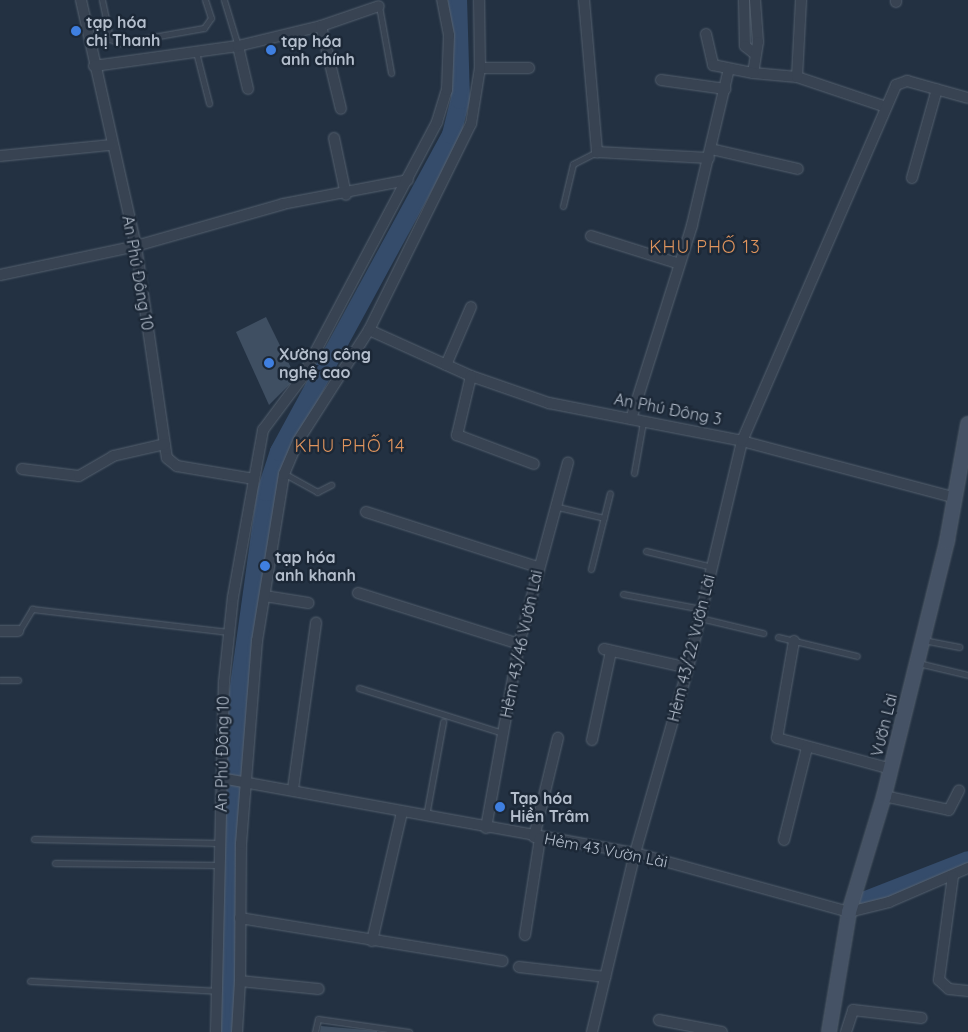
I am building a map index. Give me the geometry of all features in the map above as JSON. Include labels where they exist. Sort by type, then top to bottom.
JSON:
[{"type":"main road","name":"Vườn Lài","points":[[830,1032],[849,912],[884,796],[923,640],[962,499],[968,424]]},
{"type":"street","name":"An Phú Đông 10","points":[[81,0],[94,66],[136,246],[167,458],[177,466],[254,479]]},
{"type":"street","name":"An Phú Đông 10","points":[[216,1032],[220,843],[229,632],[264,430],[301,379],[408,180],[447,90],[449,35],[442,0]]},
{"type":"street","points":[[237,1032],[240,982],[243,782],[265,596],[284,474],[298,441],[369,330],[405,250],[466,137],[480,68],[479,0]]},
{"type":"street","points":[[584,0],[597,152],[710,154],[798,168]]},
{"type":"street","points":[[744,0],[745,46],[754,53]]},
{"type":"street","points":[[753,73],[754,53],[758,42],[755,0]]},
{"type":"street","points":[[796,77],[801,0]]},
{"type":"street","points":[[94,66],[238,46],[321,26],[379,6]]},
{"type":"street","points":[[321,26],[341,109]]},
{"type":"street","points":[[706,34],[710,62],[730,69],[796,77],[883,106]]},
{"type":"street","points":[[238,46],[248,89]]},
{"type":"street","points":[[480,68],[530,68]]},
{"type":"street","points":[[631,419],[710,154],[730,69]]},
{"type":"street","points":[[660,80],[725,89]]},
{"type":"street","name":"Hẻm 43/22 Vườn Lài","points":[[592,1032],[635,853],[688,668],[742,441],[883,106],[900,82],[937,89]]},
{"type":"street","points":[[912,178],[937,89],[968,98]]},
{"type":"street","points":[[334,138],[346,195]]},
{"type":"street","points":[[0,156],[112,145]]},
{"type":"street","points":[[0,274],[136,246],[283,204],[346,195],[408,180]]},
{"type":"street","points":[[591,236],[677,263]]},
{"type":"street","points":[[446,365],[471,307]]},
{"type":"street","name":"An Phú Đông 3","points":[[369,330],[471,376],[549,403],[742,441],[962,499]]},
{"type":"street","points":[[471,376],[457,436],[534,464]]},
{"type":"street","points":[[22,469],[79,476],[113,456],[165,444]]},
{"type":"street","name":"Hẻm 43/46 Vườn Lài","points":[[486,828],[519,644],[537,567],[558,507],[568,463]]},
{"type":"street","points":[[366,512],[537,567]]},
{"type":"street","points":[[358,593],[519,644]]},
{"type":"street","points":[[265,596],[308,603]]},
{"type":"street","points":[[293,789],[316,623]]},
{"type":"street","points":[[0,631],[18,631]]},
{"type":"street","points":[[794,641],[776,734],[780,741],[891,769]]},
{"type":"street","points":[[592,740],[608,650],[688,668]]},
{"type":"street","points":[[526,935],[537,837],[558,738]]},
{"type":"street","points":[[784,840],[807,748]]},
{"type":"street","name":"Hẻm 43 Vườn Lài","points":[[223,779],[293,789],[486,828],[635,853],[849,912]]},
{"type":"street","points":[[884,796],[949,810],[960,790]]},
{"type":"street","points":[[372,941],[402,812]]},
{"type":"street","points":[[849,912],[888,902],[968,868]]},
{"type":"street","points":[[953,876],[939,980],[949,989],[968,991]]},
{"type":"street","points":[[240,918],[502,961]]},
{"type":"street","points":[[519,967],[605,977]]},
{"type":"street","points":[[240,982],[319,989]]},
{"type":"street","points":[[846,1032],[853,1010],[922,1018]]},
{"type":"street","points":[[659,1020],[722,1032]]},
{"type":"lane","points":[[102,0],[110,39],[119,43],[204,28],[210,18],[205,0]]},
{"type":"lane","points":[[224,0],[238,46]]},
{"type":"lane","points":[[379,6],[391,73]]},
{"type":"lane","points":[[196,52],[209,104]]},
{"type":"lane","points":[[563,206],[573,164],[597,152]]},
{"type":"lane","points":[[634,473],[644,421]]},
{"type":"lane","points":[[284,474],[317,492],[330,486]]},
{"type":"lane","points":[[591,569],[610,493]]},
{"type":"lane","points":[[558,507],[604,518]]},
{"type":"lane","points":[[646,551],[712,567]]},
{"type":"lane","points":[[623,594],[763,633]]},
{"type":"lane","points":[[18,631],[32,609],[229,632]]},
{"type":"lane","points":[[778,637],[857,656]]},
{"type":"lane","points":[[923,640],[959,647]]},
{"type":"lane","points":[[917,663],[968,674]]},
{"type":"lane","points":[[0,680],[18,680]]},
{"type":"lane","points":[[359,688],[503,733]]},
{"type":"lane","points":[[426,816],[443,722]]},
{"type":"lane","points":[[34,839],[220,843]]},
{"type":"lane","points":[[55,863],[220,865]]},
{"type":"lane","points":[[30,981],[218,991]]},
{"type":"lane","points":[[315,1032],[318,1019],[408,1032]]},
{"type":"building","name":"Xường công nghệ cao","points":[[266,317],[296,378],[269,405],[236,332]]},
{"type":"building","points":[[321,1026],[377,1031],[377,1032],[320,1032]]},
{"type":"waterway","points":[[226,1032],[237,700],[266,491],[279,451],[451,134],[460,99],[457,0]]},
{"type":"waterway","points":[[865,900],[968,860]]},
{"type":"place","name":"tạp hóa chị Thanh","points":[[76,31]]},
{"type":"place","name":"tạp hóa anh chính","points":[[271,50]]},
{"type":"place","name":"Xường công nghệ cao","points":[[269,363]]},
{"type":"place","name":"tạp hóa anh khanh","points":[[265,566]]},
{"type":"place","name":"Tạp hóa Hiền Trâm","points":[[500,807]]},
{"type":"district","name":"KHU PHỐ 13","points":[[705,247]]},
{"type":"district","name":"KHU PHỐ 14","points":[[350,446]]}]
